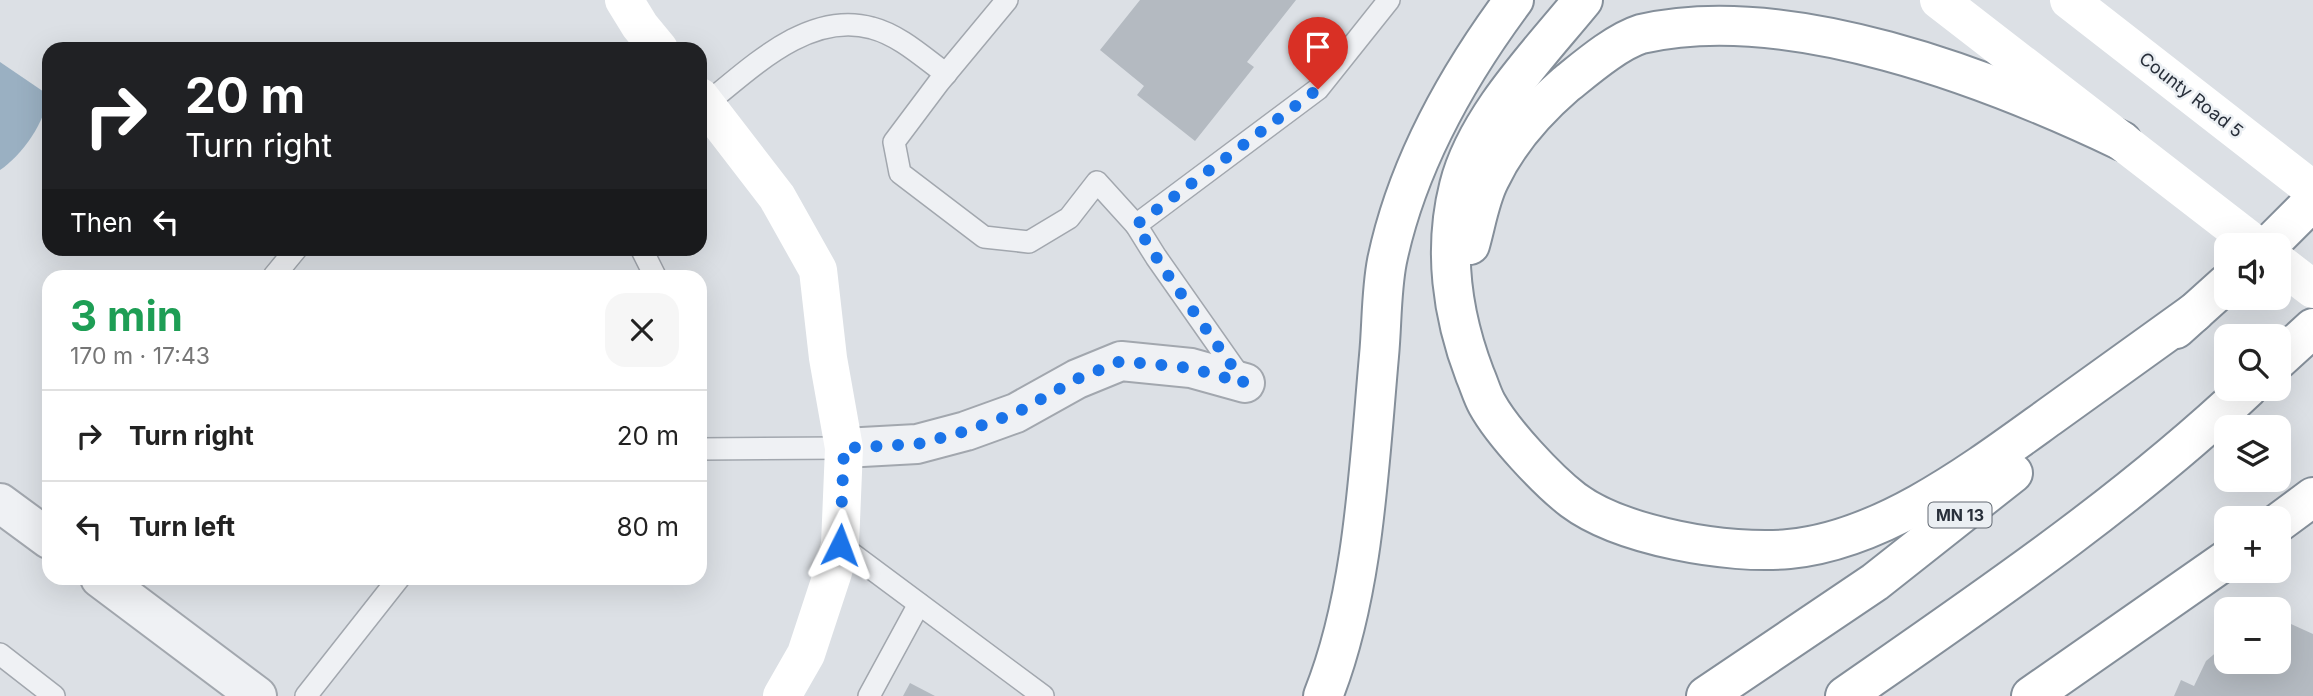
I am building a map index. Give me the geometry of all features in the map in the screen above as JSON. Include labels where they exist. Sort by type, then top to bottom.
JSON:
[{"type":"main road","points":[[624,0],[653,42]]},
{"type":"main road","points":[[1323,696],[1351,598],[1363,524],[1387,262],[1394,236],[1409,183],[1447,102],[1514,0]]},
{"type":"main road","points":[[1583,0],[1501,104],[1476,141],[1460,183],[1451,226],[1454,304],[1465,349],[1487,405],[1526,454],[1574,500],[1630,528],[1714,548],[1789,549],[1855,535],[1961,481],[2195,312]]},
{"type":"main road","points":[[1939,0],[2241,233]]},
{"type":"main road","name":"County Road 5","points":[[2069,0],[2313,190]]},
{"type":"main road","points":[[1454,304],[1489,180],[1517,136],[1548,100],[1588,66],[1638,35],[1671,27],[1746,21],[1816,27],[1956,67],[2022,93],[2122,141]]},
{"type":"main road","points":[[707,105],[777,197],[818,270],[828,358],[844,448],[840,545],[834,572],[806,654],[782,696]]},
{"type":"main road","points":[[2281,233],[2313,201]]},
{"type":"main road","points":[[2291,272],[2313,289]]},
{"type":"main road","name":"MN 13","points":[[1706,696],[1875,582],[2031,460],[2214,295]]},
{"type":"main road","points":[[2291,348],[2313,328]]},
{"type":"main road","points":[[1845,696],[1974,607],[2127,491],[2233,401]]},
{"type":"main road","points":[[2291,513],[2313,497]]},
{"type":"main road","points":[[2031,696],[2214,568]]},
{"type":"street","points":[[844,448],[918,444],[966,431],[1016,413],[1077,379],[1121,361],[1191,368],[1244,383]]},
{"type":"street","points":[[0,503],[42,535]]},
{"type":"street","points":[[109,585],[257,696]]},
{"type":"lane","points":[[1007,0],[894,142],[900,173],[984,237],[1029,242],[1069,218],[1097,182],[1136,225],[1244,383]]},
{"type":"lane","points":[[1136,225],[1318,89],[1389,0]]},
{"type":"lane","points":[[707,97],[785,41],[837,25],[872,27],[904,43],[946,74]]},
{"type":"lane","points":[[280,270],[291,256]]},
{"type":"lane","points":[[707,449],[844,448]]},
{"type":"lane","points":[[840,545],[1043,696]]},
{"type":"lane","points":[[306,696],[393,585]]},
{"type":"lane","points":[[869,696],[919,604]]},
{"type":"lane","points":[[0,654],[54,696]]},
{"type":"water","points":[[0,62],[42,91],[42,117],[24,147],[0,170]]},
{"type":"building","points":[[1140,0],[1296,0],[1247,62],[1254,67],[1195,141],[1137,95],[1144,86],[1100,50]]},
{"type":"building","points":[[2291,624],[2313,634],[2313,696],[2174,696],[2181,680],[2194,686],[2206,661],[2214,654],[2214,674],[2291,674]]},
{"type":"building","points":[[910,683],[935,696],[903,696]]},
{"type":"route","points":[[840,545],[844,448],[918,444],[966,431],[1016,413],[1077,379],[1121,361],[1191,368],[1244,383],[1136,225],[1318,89]]}]
